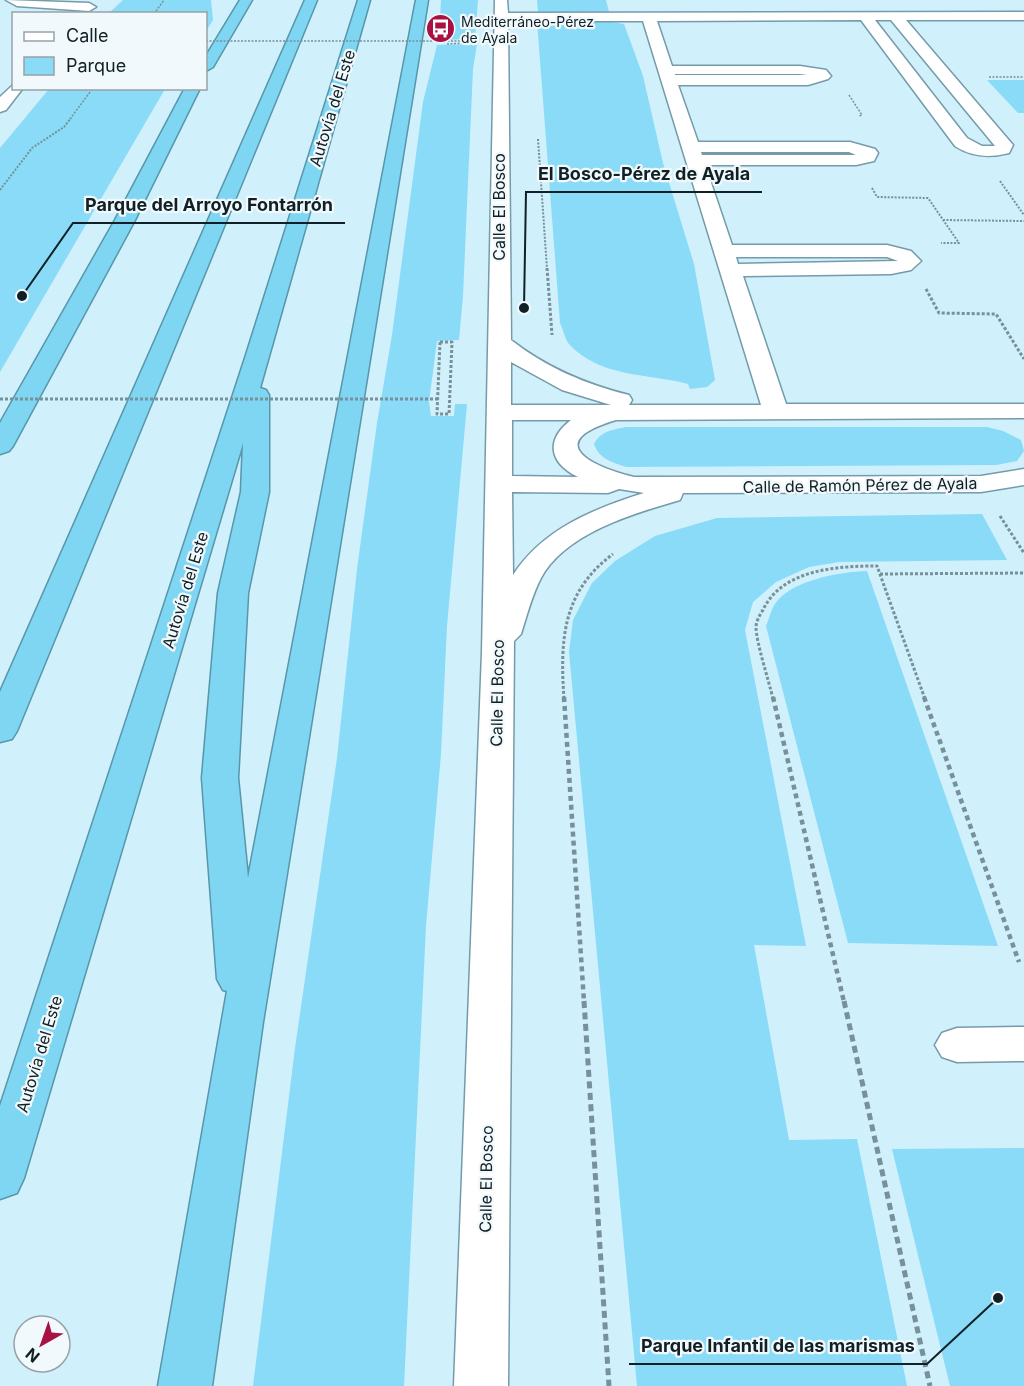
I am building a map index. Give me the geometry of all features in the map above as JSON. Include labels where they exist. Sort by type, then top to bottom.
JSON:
[{"type":"highway","points":[[207,65],[246,0]]},
{"type":"highway","points":[[0,731],[311,0]]},
{"type":"highway","name":"Autovía del Este","points":[[0,1178],[257,358],[364,0]]},
{"type":"highway","points":[[184,1386],[242,1022],[422,0]]},
{"type":"highway","points":[[224,12],[228,33]]},
{"type":"highway","points":[[0,446],[124,220],[192,90]]},
{"type":"highway","points":[[242,1022],[220,778],[233,593],[255,492],[257,358]]},
{"type":"street","points":[[12,0],[89,7]]},
{"type":"street","points":[[501,8],[649,17],[1024,27]]},
{"type":"street","name":"Calle El Bosco","points":[[481,1386],[498,652],[501,8]]},
{"type":"street","points":[[899,22],[1024,16]]},
{"type":"street","points":[[649,17],[775,410]]},
{"type":"street","points":[[870,22],[961,142],[979,151],[991,152],[1003,149],[1004,146],[899,22]]},
{"type":"street","points":[[669,75],[800,70],[821,73],[823,76]]},
{"type":"street","points":[[0,106],[14,90]]},
{"type":"street","points":[[694,154],[859,154]]},
{"type":"street","points":[[728,260],[887,251],[907,258]]},
{"type":"street","points":[[499,342],[524,363],[570,387],[597,395],[677,411]]},
{"type":"street","name":"Calle de Ramón Pérez de Ayala","points":[[499,413],[775,410],[1024,411]]},
{"type":"street","points":[[983,411],[1024,424]]},
{"type":"street","name":"Calle de Ramón Pérez de Ayala","points":[[617,412],[585,422],[572,432],[565,442],[566,452],[574,464],[598,476],[634,485],[695,487],[981,484],[1024,477]]},
{"type":"street","points":[[499,484],[634,485]]},
{"type":"street","name":"Calle de Ramón Pérez de Ayala","points":[[498,652],[530,571],[553,547],[580,528],[611,513],[695,487]]},
{"type":"street","points":[[957,1045],[1024,1044]]},
{"type":"path","points":[[207,41],[478,42],[436,44]]},
{"type":"path","points":[[823,76],[836,77],[862,116],[840,116],[877,198],[928,198],[958,243],[903,243],[907,258],[939,314],[996,314],[1024,359]]},
{"type":"path","points":[[0,190],[32,148],[64,127],[92,90]]},
{"type":"path","points":[[538,137],[552,340]]},
{"type":"path","points":[[943,220],[1024,221]]},
{"type":"path","points":[[441,342],[452,342],[449,414],[437,414],[439,399],[441,342]]},
{"type":"path","points":[[0,399],[439,399]]},
{"type":"path","points":[[1005,510],[997,510],[1024,553]]},
{"type":"path","points":[[609,1386],[561,657],[567,613],[578,588],[606,559],[622,549]]},
{"type":"path","points":[[930,1386],[871,1116],[756,626],[762,607],[777,590],[802,576],[829,569],[877,566],[1019,962]]},
{"type":"path","points":[[880,574],[1024,573]]},
{"type":"green space","points":[[123,0],[211,0],[213,20],[207,29],[207,12],[110,12]]},
{"type":"green space","points":[[441,0],[478,0],[475,39],[439,40]]},
{"type":"green space","points":[[537,0],[606,0],[609,12],[538,13]]},
{"type":"green space","points":[[537,21],[605,21],[624,24],[643,76],[663,163],[694,264],[715,380],[707,387],[690,389],[688,384],[610,369],[581,355],[566,339],[560,323]]},
{"type":"green space","points":[[477,44],[473,69],[459,340],[437,341],[429,402],[431,416],[454,416],[455,404],[467,404],[447,626],[441,754],[426,926],[404,1386],[253,1386],[295,1048],[337,758],[357,569],[377,423],[392,335],[423,102],[437,45]]},
{"type":"green space","points":[[987,80],[1024,80],[1024,113],[1018,113]]},
{"type":"green space","points":[[48,90],[164,90],[0,372],[0,148]]},
{"type":"green space","points":[[626,427],[987,427],[1003,431],[1021,440],[1024,451],[1017,461],[996,465],[626,467],[603,457],[594,444],[604,434]]},
{"type":"green space","points":[[982,514],[1007,560],[839,562],[809,567],[776,582],[753,602],[745,630],[806,946],[754,945],[789,1140],[857,1139],[907,1386],[637,1386],[569,652],[573,620],[592,583],[615,561],[655,536],[717,518]]},
{"type":"green space","points":[[867,571],[998,946],[848,943],[766,626],[775,604],[792,589],[817,579],[843,573]]},
{"type":"green space","points":[[1024,1148],[1024,1386],[950,1386],[892,1149]]},
{"type":"place","name":"Mediterráneo-Pérez de Ayala","points":[[440,29]]},
{"type":"place","name":"Parque del Arroyo Fontarrón","points":[[22,296]]},
{"type":"place","name":"El Bosco-Pérez de Ayala","points":[[524,308]]},
{"type":"place","name":"Parque Infantil de las marismas","points":[[998,1298]]}]
